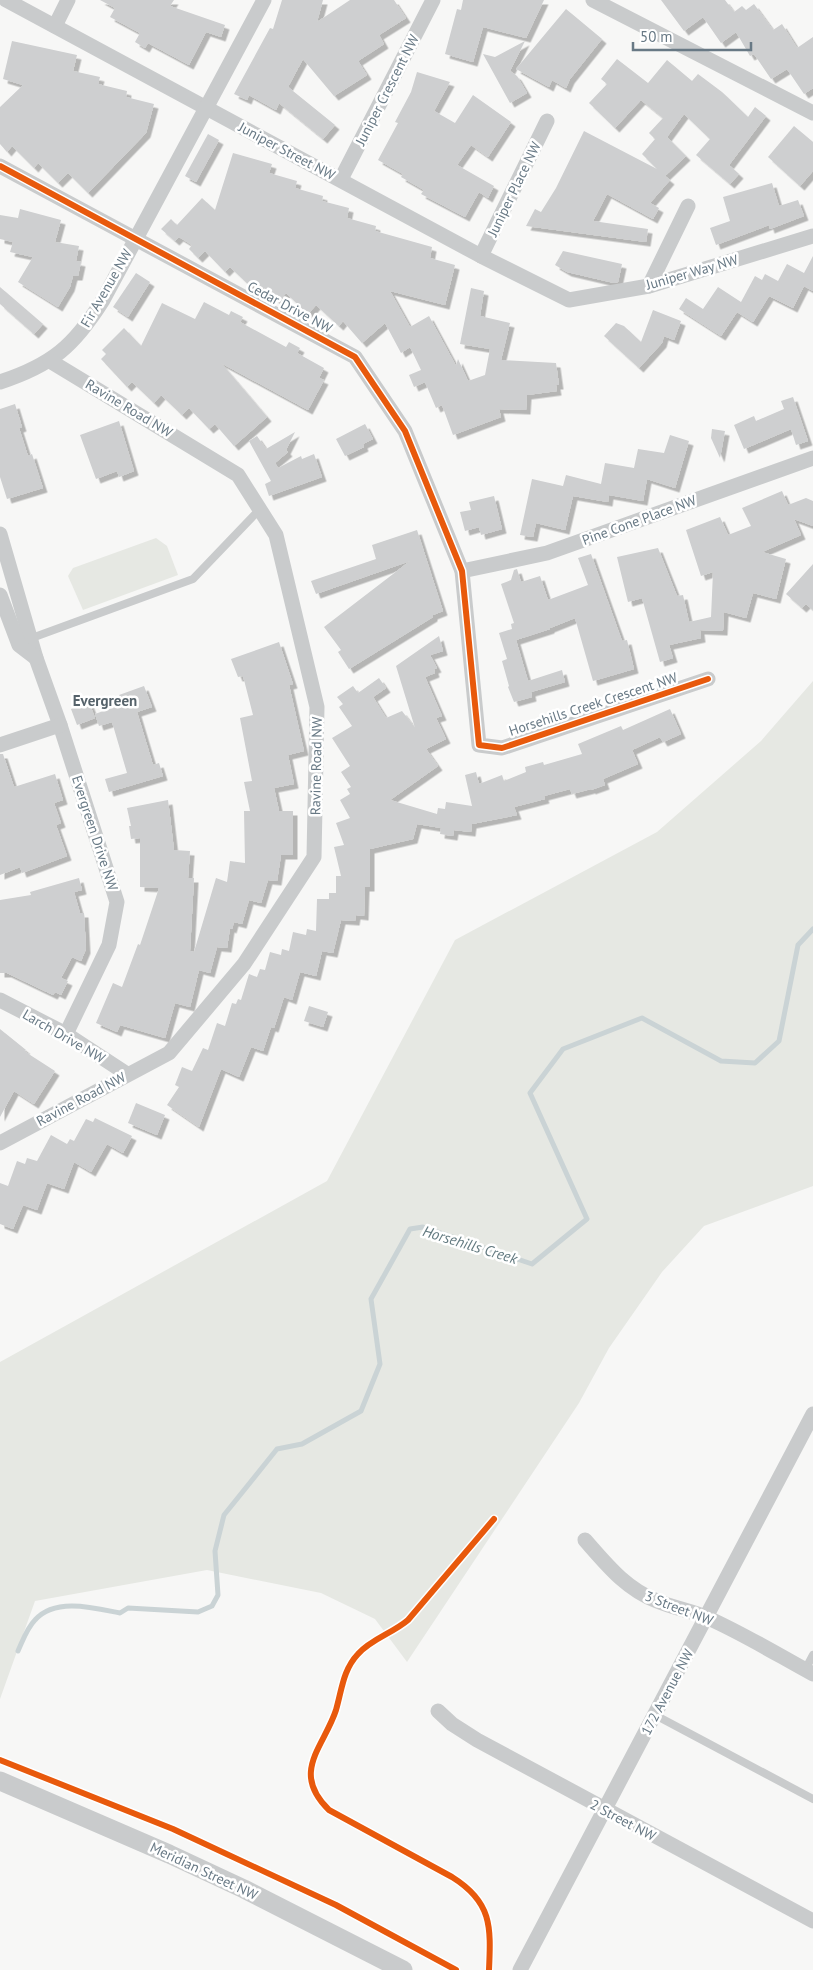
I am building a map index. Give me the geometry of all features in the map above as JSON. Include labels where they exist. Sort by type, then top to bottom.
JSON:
[{"type":"street","name":"Juniper Street NW","points":[[6,0],[481,256],[570,300]]},
{"type":"street","points":[[54,26],[68,0]]},
{"type":"street","name":"Fir Avenue NW","points":[[0,382],[37,368],[50,360],[68,346],[92,318],[264,0]]},
{"type":"street","name":"Juniper Crescent NW","points":[[340,180],[433,0]]},
{"type":"street","points":[[593,0],[813,113]]},
{"type":"street","name":"Juniper Place NW","points":[[481,256],[547,121]]},
{"type":"street","name":"Cedar Drive NW","points":[[0,166],[356,357],[405,431],[462,571]]},
{"type":"street","points":[[649,286],[688,206]]},
{"type":"street","name":"Juniper Way NW","points":[[570,300],[649,286],[813,236]]},
{"type":"street","name":"Ravine Road NW","points":[[0,1143],[169,1053],[244,964],[314,857],[317,707],[276,535],[238,474],[50,360]]},
{"type":"street","name":"Pine Cone Place NW","points":[[462,571],[547,553],[813,458]]},
{"type":"street","name":"Evergreen Drive NW","points":[[0,534],[24,642]]},
{"type":"street","name":"Horsehills Creek Crescent NW","points":[[462,571],[479,745],[502,748],[708,679]]},
{"type":"street","name":"Evergreen Drive NW","points":[[0,595],[24,642],[36,658],[60,725],[117,902],[109,945],[66,1034]]},
{"type":"street","points":[[0,745],[60,725]]},
{"type":"street","name":"Larch Drive NW","points":[[0,1000],[66,1034],[127,1074]]},
{"type":"street","name":"172 Avenue NW","points":[[520,1970],[813,1414]]},
{"type":"street","name":"3 Street NW","points":[[585,1540],[627,1586],[657,1602],[707,1618],[809,1672]]},
{"type":"street","name":"2 Street NW","points":[[438,1711],[452,1724],[477,1740],[813,1921]]},
{"type":"street","name":"Meridian Street NW","points":[[0,1781],[169,1854],[244,1889],[403,1970]]},
{"type":"lane","points":[[24,642],[193,579],[260,509]]},
{"type":"lane","points":[[809,1672],[813,1654]]},
{"type":"lane","points":[[655,1715],[813,1799]]},
{"type":"shaded area","points":[[156,538],[167,546],[178,575],[83,610],[68,576],[73,568]]},
{"type":"shaded area","points":[[813,681],[813,1186],[704,1226],[662,1272],[609,1348],[579,1403],[407,1662],[375,1619],[321,1593],[207,1570],[35,1601],[0,1699],[0,1362],[327,1181],[455,940],[657,832],[761,741]]},
{"type":"building","points":[[100,0],[174,0],[170,6],[225,25],[221,37],[206,32],[189,65],[148,43],[145,48],[135,42],[140,33],[110,17],[115,8]]},
{"type":"building","points":[[282,0],[323,0],[317,22],[350,0],[394,0],[406,18],[379,35],[384,44],[358,61],[367,75],[334,96],[303,59],[288,87],[335,125],[323,139],[279,103],[276,110],[249,95],[247,100],[234,94],[270,28],[273,29]]},
{"type":"building","points":[[463,0],[544,0],[526,38],[483,27],[473,62],[445,54],[457,9],[461,10]]},
{"type":"building","points":[[661,0],[725,0],[734,12],[742,6],[746,10],[754,4],[773,30],[782,24],[797,48],[813,37],[813,88],[804,94],[787,69],[771,79],[754,54],[750,56],[736,32],[721,43],[703,17],[684,31]]},
{"type":"building","points":[[566,9],[602,39],[570,79],[566,88],[552,80],[549,87],[516,69]]},
{"type":"building","points":[[12,41],[77,55],[73,71],[100,77],[98,84],[127,91],[126,97],[154,104],[146,133],[88,193],[68,173],[58,183],[38,163],[34,168],[12,146],[7,152],[0,144],[0,107],[23,85],[3,79]]},
{"type":"building","points":[[525,41],[510,71],[517,76],[527,93],[510,103],[483,54],[495,57]]},
{"type":"building","points":[[617,59],[648,83],[667,60],[692,81],[698,74],[722,92],[748,117],[755,107],[766,116],[729,165],[739,174],[730,184],[696,155],[710,139],[684,114],[667,137],[686,156],[665,176],[670,180],[650,203],[659,208],[653,219],[607,194],[593,221],[648,229],[646,242],[526,226],[535,209],[541,212],[556,188],[584,131],[657,169],[642,154],[655,139],[649,133],[663,118],[641,100],[615,128],[589,103],[607,84],[601,79]]},
{"type":"building","points":[[417,72],[450,82],[434,111],[455,123],[473,95],[511,122],[488,157],[471,145],[457,165],[494,186],[488,198],[479,192],[465,217],[421,194],[424,190],[401,177],[403,174],[378,160],[398,123],[395,122],[411,92]]},
{"type":"building","points":[[794,126],[813,142],[813,171],[800,186],[768,157]]},
{"type":"building","points":[[208,134],[219,140],[196,182],[185,176]]},
{"type":"building","points":[[233,153],[272,164],[269,173],[297,181],[295,188],[323,196],[322,201],[349,208],[347,218],[376,226],[375,231],[432,247],[430,258],[455,265],[445,305],[390,291],[410,327],[429,316],[456,366],[458,359],[468,381],[485,375],[490,349],[460,344],[471,288],[484,291],[480,316],[510,323],[501,360],[556,363],[559,385],[556,385],[557,391],[527,395],[526,410],[499,409],[501,417],[453,435],[442,405],[436,408],[425,382],[414,387],[409,375],[421,370],[410,347],[401,353],[385,323],[362,343],[343,321],[339,326],[316,305],[308,314],[286,293],[278,302],[265,289],[255,284],[250,286],[230,267],[225,272],[205,251],[198,258],[189,249],[192,245],[179,237],[175,241],[161,229],[171,219],[177,225],[202,198],[215,210]]},
{"type":"building","points":[[772,183],[779,206],[798,200],[804,216],[770,229],[769,225],[716,245],[710,228],[730,221],[723,197]]},
{"type":"building","points":[[20,209],[61,220],[55,242],[79,246],[76,261],[81,262],[78,276],[73,276],[70,287],[58,307],[18,282],[33,257],[10,252],[13,242],[0,239],[0,215],[18,218]]},
{"type":"building","points":[[563,251],[622,264],[618,282],[614,283],[567,272],[555,265]]},
{"type":"building","points":[[813,256],[813,291],[804,286],[793,308],[769,296],[753,322],[737,312],[721,336],[679,309],[686,298],[703,309],[718,287],[741,302],[755,276],[762,280],[765,274],[778,281],[787,264],[804,273]]},
{"type":"building","points":[[136,273],[150,282],[128,317],[113,307]]},
{"type":"building","points":[[0,287],[43,324],[34,334],[0,304]]},
{"type":"building","points":[[204,302],[229,315],[231,311],[243,317],[240,322],[286,347],[289,342],[300,348],[297,353],[324,368],[319,378],[324,380],[308,410],[221,363],[267,417],[234,446],[215,424],[209,429],[189,408],[182,415],[161,395],[154,403],[132,382],[127,387],[101,359],[106,354],[102,350],[124,328],[141,346],[162,303],[195,319]]},
{"type":"building","points":[[653,310],[681,321],[674,340],[664,336],[662,343],[639,368],[604,336],[616,323],[624,326],[641,342]]},
{"type":"building","points":[[793,397],[808,441],[796,445],[791,429],[744,449],[734,425],[754,416],[756,421],[784,409],[781,401]]},
{"type":"building","points":[[15,404],[22,427],[19,428],[28,456],[32,454],[43,488],[7,499],[0,477],[0,409]]},
{"type":"building","points":[[119,421],[134,471],[119,477],[117,471],[96,479],[80,435]]},
{"type":"building","points":[[365,424],[373,439],[363,444],[364,447],[345,456],[336,439]]},
{"type":"building","points":[[712,429],[725,431],[720,458],[711,438]]},
{"type":"building","points":[[295,432],[286,450],[288,452],[275,463],[278,468],[301,456],[302,459],[314,454],[322,477],[269,496],[265,484],[271,481],[249,441],[257,436],[266,449]]},
{"type":"building","points":[[670,435],[689,441],[675,488],[647,479],[643,501],[609,495],[608,502],[573,496],[565,530],[536,523],[533,537],[520,535],[532,479],[563,486],[566,475],[601,484],[605,463],[634,468],[638,449],[664,453]]},
{"type":"building","points":[[782,491],[788,505],[806,498],[813,501],[813,526],[794,519],[801,535],[762,552],[786,559],[776,599],[753,593],[746,618],[724,612],[723,631],[700,630],[701,638],[669,645],[673,658],[660,662],[642,598],[628,602],[617,557],[658,548],[677,596],[683,595],[689,622],[711,617],[713,572],[701,576],[686,530],[720,517],[728,535],[751,526],[742,508]]},
{"type":"building","points":[[494,496],[502,529],[481,535],[479,527],[465,531],[460,512],[471,510],[469,502]]},
{"type":"building","points":[[417,530],[443,611],[433,615],[433,617],[349,669],[338,652],[341,650],[324,627],[410,561],[316,594],[311,581],[376,559],[372,545]]},
{"type":"building","points":[[591,554],[622,641],[627,640],[634,669],[593,681],[575,618],[550,629],[516,640],[528,681],[562,670],[565,682],[531,692],[532,697],[514,702],[508,687],[502,661],[507,659],[499,633],[512,629],[511,624],[514,623],[501,584],[511,580],[514,570],[517,569],[521,582],[540,576],[548,600],[588,585],[578,558]]},
{"type":"building","points":[[813,564],[813,610],[806,604],[802,608],[786,594]]},
{"type":"building","points":[[439,636],[443,651],[430,655],[437,668],[434,669],[435,673],[425,677],[442,716],[436,718],[446,739],[426,749],[438,766],[390,800],[437,814],[438,808],[445,809],[446,802],[472,806],[465,775],[476,772],[479,784],[502,775],[504,781],[526,772],[525,767],[543,762],[544,765],[582,754],[578,744],[621,726],[623,730],[670,709],[681,734],[663,742],[660,737],[632,750],[638,764],[603,779],[605,785],[572,794],[570,789],[544,796],[545,799],[514,807],[517,815],[472,824],[471,832],[454,830],[453,836],[440,834],[441,828],[417,824],[413,839],[370,849],[370,887],[365,887],[364,916],[356,915],[355,921],[341,920],[333,953],[322,951],[316,976],[300,972],[292,1000],[284,997],[274,1028],[271,1027],[263,1051],[251,1047],[239,1077],[221,1069],[199,1127],[167,1105],[179,1087],[175,1085],[182,1067],[192,1071],[203,1048],[208,1050],[217,1023],[225,1026],[232,1003],[236,1004],[238,999],[241,1000],[249,974],[257,977],[260,969],[265,970],[270,952],[281,955],[282,949],[289,951],[293,932],[306,935],[307,929],[316,931],[317,899],[329,899],[329,893],[336,893],[336,876],[341,876],[334,847],[344,845],[336,823],[350,818],[340,800],[350,794],[347,789],[351,787],[341,772],[350,766],[332,738],[352,726],[339,707],[343,704],[337,697],[353,686],[358,693],[379,678],[386,688],[373,697],[386,718],[402,711],[415,728],[396,666]]},
{"type":"building","points":[[279,642],[293,684],[289,685],[304,751],[288,755],[294,784],[274,788],[279,811],[293,811],[293,855],[281,855],[277,881],[268,880],[261,903],[249,900],[242,924],[234,922],[232,929],[230,928],[227,948],[217,947],[210,973],[199,970],[190,1007],[175,1003],[165,1038],[120,1025],[117,1032],[96,1023],[113,983],[122,987],[138,944],[140,945],[159,888],[140,887],[140,838],[131,839],[129,826],[131,826],[127,808],[168,800],[174,850],[190,851],[188,878],[194,878],[190,951],[194,952],[216,878],[227,882],[230,861],[245,863],[244,811],[250,811],[244,782],[252,781],[240,718],[253,715],[243,676],[238,677],[231,659]]},
{"type":"building","points":[[144,686],[152,707],[137,712],[153,765],[159,763],[163,776],[109,792],[105,779],[127,773],[112,722],[99,726],[95,714],[123,704],[119,695]]},
{"type":"building","points":[[89,702],[95,718],[77,725],[71,709]]},
{"type":"building","points":[[0,754],[3,754],[14,787],[55,774],[63,800],[54,803],[61,823],[56,825],[67,856],[22,873],[20,867],[0,875]]},
{"type":"building","points":[[79,878],[82,890],[74,892],[80,913],[84,913],[86,949],[81,961],[72,957],[61,978],[68,981],[61,995],[55,992],[53,995],[7,973],[0,973],[0,900],[31,895],[30,892]]},
{"type":"building","points":[[309,1006],[328,1012],[323,1027],[304,1021]]},
{"type":"building","points":[[0,1029],[26,1050],[24,1051],[55,1071],[34,1104],[14,1091],[0,1117]]},
{"type":"building","points":[[136,1103],[165,1115],[157,1135],[128,1123]]},
{"type":"building","points":[[95,1118],[132,1136],[123,1153],[107,1144],[91,1172],[74,1162],[64,1189],[47,1183],[37,1210],[23,1205],[13,1229],[0,1224],[0,1183],[8,1186],[17,1161],[25,1164],[27,1158],[37,1161],[51,1135],[67,1144],[70,1139],[74,1141],[86,1119],[93,1122]]},
{"type":"waterway","name":"Horsehills Creek","points":[[18,1651],[32,1623],[43,1613],[53,1608],[76,1606],[120,1613],[128,1608],[198,1612],[212,1606],[218,1595],[215,1551],[224,1515],[277,1449],[302,1444],[361,1411],[380,1364],[371,1299],[410,1229],[423,1227],[532,1264],[587,1219],[530,1093],[563,1049],[642,1018],[721,1061],[755,1063],[779,1041],[798,945],[813,929]]},
{"type":"cycle path","points":[[0,166],[355,357],[405,431],[462,571],[479,745],[502,748],[708,679]]},
{"type":"cycle path","points":[[489,1970],[489,1928],[482,1906],[475,1896],[452,1877],[329,1810],[318,1796],[312,1784],[311,1771],[313,1760],[331,1723],[346,1673],[353,1660],[369,1644],[408,1620],[494,1519]]},
{"type":"cycle path","points":[[0,1760],[173,1829],[336,1905],[456,1970]]},
{"type":"district","name":"Evergreen","points":[[105,701]]}]
